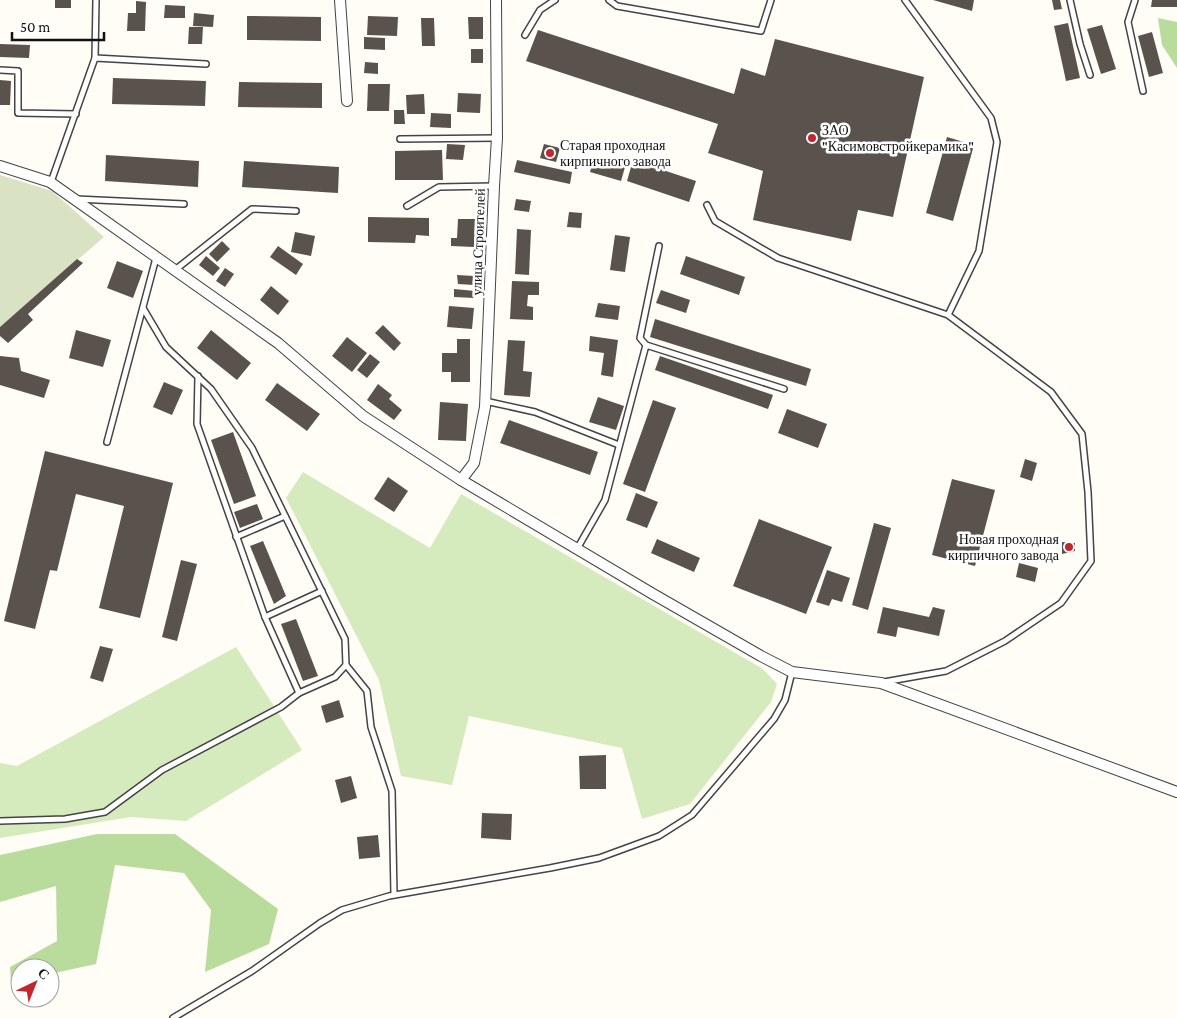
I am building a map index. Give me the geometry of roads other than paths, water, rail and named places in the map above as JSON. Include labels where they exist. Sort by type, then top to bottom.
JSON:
[{"type":"street","points":[[340,0],[347,101]]},
{"type":"street","name":"улица Строителей","points":[[461,480],[474,463],[485,401],[494,186],[498,138],[496,0]]},
{"type":"street","points":[[0,166],[50,182],[278,343],[363,416],[461,480],[760,656],[792,672],[881,683],[1177,792]]},
{"type":"lane","points":[[50,182],[96,58],[97,0]]},
{"type":"lane","points":[[525,35],[540,10],[555,0]]},
{"type":"lane","points":[[609,0],[617,6],[761,31],[771,0]]},
{"type":"lane","points":[[905,0],[991,118],[997,142],[979,251],[948,315]]},
{"type":"lane","points":[[1070,0],[1080,44],[1090,75]]},
{"type":"lane","points":[[1135,0],[1128,22],[1143,91]]},
{"type":"lane","points":[[96,58],[206,64]]},
{"type":"lane","points":[[0,70],[18,70],[18,113],[76,114]]},
{"type":"lane","points":[[400,139],[498,138]]},
{"type":"lane","points":[[407,206],[439,187],[494,186]]},
{"type":"lane","points":[[73,199],[184,204]]},
{"type":"lane","points":[[707,205],[716,221],[778,258],[948,315],[1051,392],[1082,434],[1088,492],[1091,561],[1060,602],[1005,641],[946,671],[881,683]]},
{"type":"lane","points":[[174,270],[252,209],[296,211]]},
{"type":"lane","points":[[659,246],[640,338],[646,345],[784,389]]},
{"type":"lane","points":[[107,442],[156,258]]},
{"type":"lane","points":[[143,308],[166,346],[211,389],[252,448],[345,640],[346,665],[367,691],[371,728],[392,792],[394,895]]},
{"type":"lane","points":[[577,549],[605,500],[646,345]]},
{"type":"lane","points":[[198,376],[197,424],[265,617],[299,693]]},
{"type":"lane","points":[[485,401],[535,412],[619,445]]},
{"type":"lane","points":[[236,537],[285,516]]},
{"type":"lane","points":[[265,617],[322,592]]},
{"type":"lane","points":[[0,821],[65,819],[105,812],[162,770],[282,708],[299,693],[335,677],[346,665]]},
{"type":"lane","points":[[173,1018],[252,971],[320,923],[342,910],[364,902],[394,895],[599,858],[665,832],[692,815],[774,719],[785,700],[792,672]]},
{"type":"place","name":"ЗАО \"Касимовстройкерамика\"","points":[[812,138]]},
{"type":"place","name":"Старая проходная кирпичного завода","points":[[550,153]]},
{"type":"place","name":"Новая проходная кирпичного завода","points":[[1069,547]]}]
